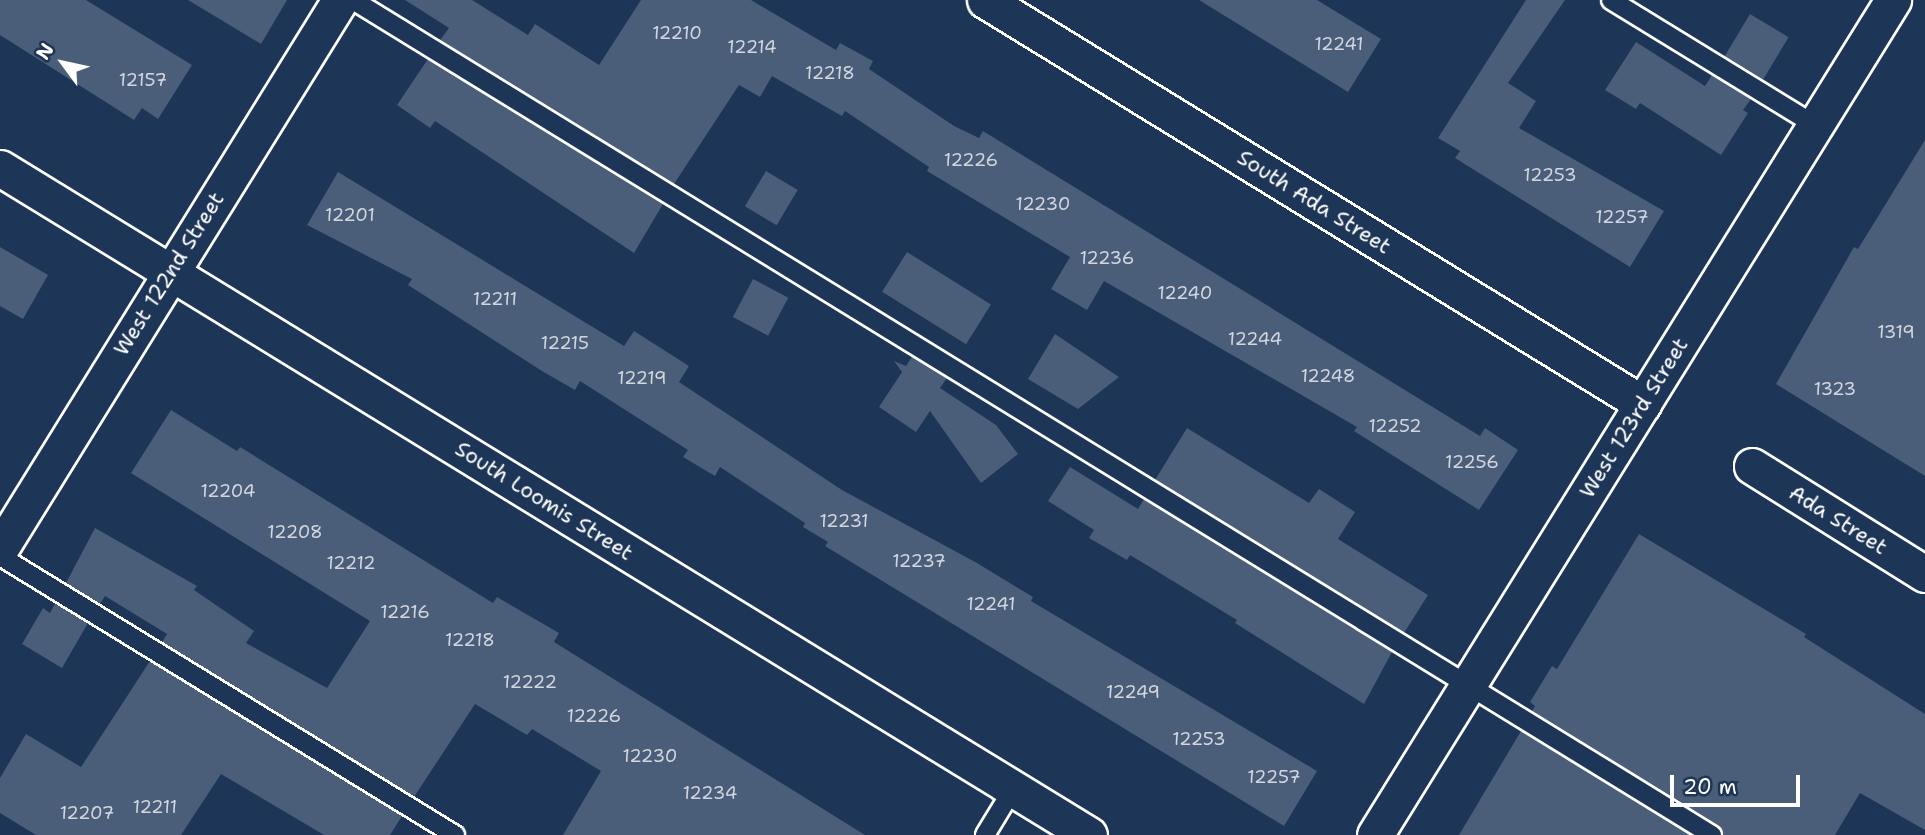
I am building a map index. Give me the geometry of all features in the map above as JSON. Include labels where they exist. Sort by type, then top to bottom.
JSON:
[{"type":"street","name":"West 122nd Street","points":[[0,549],[340,0]]},
{"type":"street","name":"South Ada Street","points":[[985,0],[1643,404]]},
{"type":"street","name":"West 123rd Street","points":[[1375,835],[1893,0]]},
{"type":"street","name":"South Loomis Street","points":[[0,168],[1089,835]]},
{"type":"street","name":"Ada Street","points":[[1752,466],[1924,572]]},
{"type":"lane","points":[[353,0],[1712,835]]},
{"type":"lane","points":[[1611,0],[1815,125]]},
{"type":"lane","points":[[0,556],[455,835]]},
{"type":"lane","points":[[985,835],[1013,789]]},
{"type":"building","points":[[0,0],[86,0],[192,65],[158,119],[142,108],[134,120],[0,35]]},
{"type":"building","points":[[188,0],[287,0],[261,44]]},
{"type":"building","points":[[405,0],[472,0],[528,35],[535,24],[599,65],[641,0],[751,0],[836,50],[840,43],[873,61],[869,69],[954,126],[979,138],[983,131],[1480,436],[1485,428],[1518,450],[1479,510],[1354,431],[1357,427],[1104,281],[1087,310],[1051,289],[1070,257],[927,171],[929,167],[845,111],[842,116],[772,76],[760,97],[739,85],[674,184],[440,40],[449,28]]},
{"type":"building","points":[[1199,0],[1317,0],[1381,39],[1348,92]]},
{"type":"building","points":[[1526,0],[1565,0],[1508,83],[1536,101],[1519,128],[1664,211],[1630,267],[1455,158],[1460,151],[1438,138]]},
{"type":"building","points":[[1750,14],[1789,37],[1763,79],[1725,56]]},
{"type":"building","points":[[1636,42],[1705,86],[1712,75],[1751,99],[1743,110],[1748,113],[1721,155],[1640,103],[1636,109],[1605,90]]},
{"type":"building","points":[[428,59],[663,204],[634,253],[435,121],[430,128],[397,105]]},
{"type":"building","points":[[1925,140],[1925,476],[1776,384],[1854,247],[1858,249]]},
{"type":"building","points":[[766,171],[798,190],[777,225],[745,206]]},
{"type":"building","points":[[338,172],[624,346],[634,331],[689,366],[679,382],[842,490],[977,563],[1033,597],[1031,601],[1317,771],[1284,826],[825,546],[828,542],[803,527],[805,523],[720,467],[715,476],[683,457],[688,450],[580,381],[575,390],[408,285],[412,279],[307,225]]},
{"type":"building","points":[[0,247],[48,275],[23,319],[0,306]]},
{"type":"building","points":[[907,252],[991,304],[966,344],[882,292]]},
{"type":"building","points":[[753,279],[788,298],[768,336],[733,317]]},
{"type":"building","points":[[1055,334],[1119,377],[1078,409],[1028,379]]},
{"type":"building","points":[[912,357],[947,378],[940,388],[996,425],[1018,454],[981,483],[930,411],[916,432],[879,407],[902,372],[894,361],[906,366]]},
{"type":"building","points":[[171,410],[237,451],[240,447],[493,603],[497,597],[559,633],[554,642],[865,835],[563,835],[601,771],[532,729],[527,735],[475,704],[414,797],[162,642],[167,634],[105,596],[100,604],[66,583],[95,528],[197,586],[194,590],[254,631],[246,643],[327,688],[370,621],[131,473]]},
{"type":"building","points":[[1187,428],[1309,503],[1319,489],[1355,512],[1338,539],[1428,595],[1404,633],[1155,480]]},
{"type":"building","points":[[1070,467],[1138,509],[1144,499],[1392,652],[1364,704],[1235,623],[1237,620],[1130,555],[1127,560],[1089,538],[1094,530],[1048,501]]},
{"type":"building","points":[[1639,534],[1806,634],[1804,637],[1925,714],[1925,830],[1860,793],[1835,835],[1723,835],[1718,825],[1532,711],[1535,706],[1530,702],[1552,666],[1557,669]]},
{"type":"building","points":[[55,603],[88,623],[62,668],[22,644],[43,608],[50,613]]},
{"type":"building","points":[[150,661],[402,816],[390,835],[324,835],[221,774],[181,835],[36,835],[0,813],[0,778],[26,734],[81,767]]},
{"type":"building","points":[[1521,731],[1690,835],[1459,835]]}]
